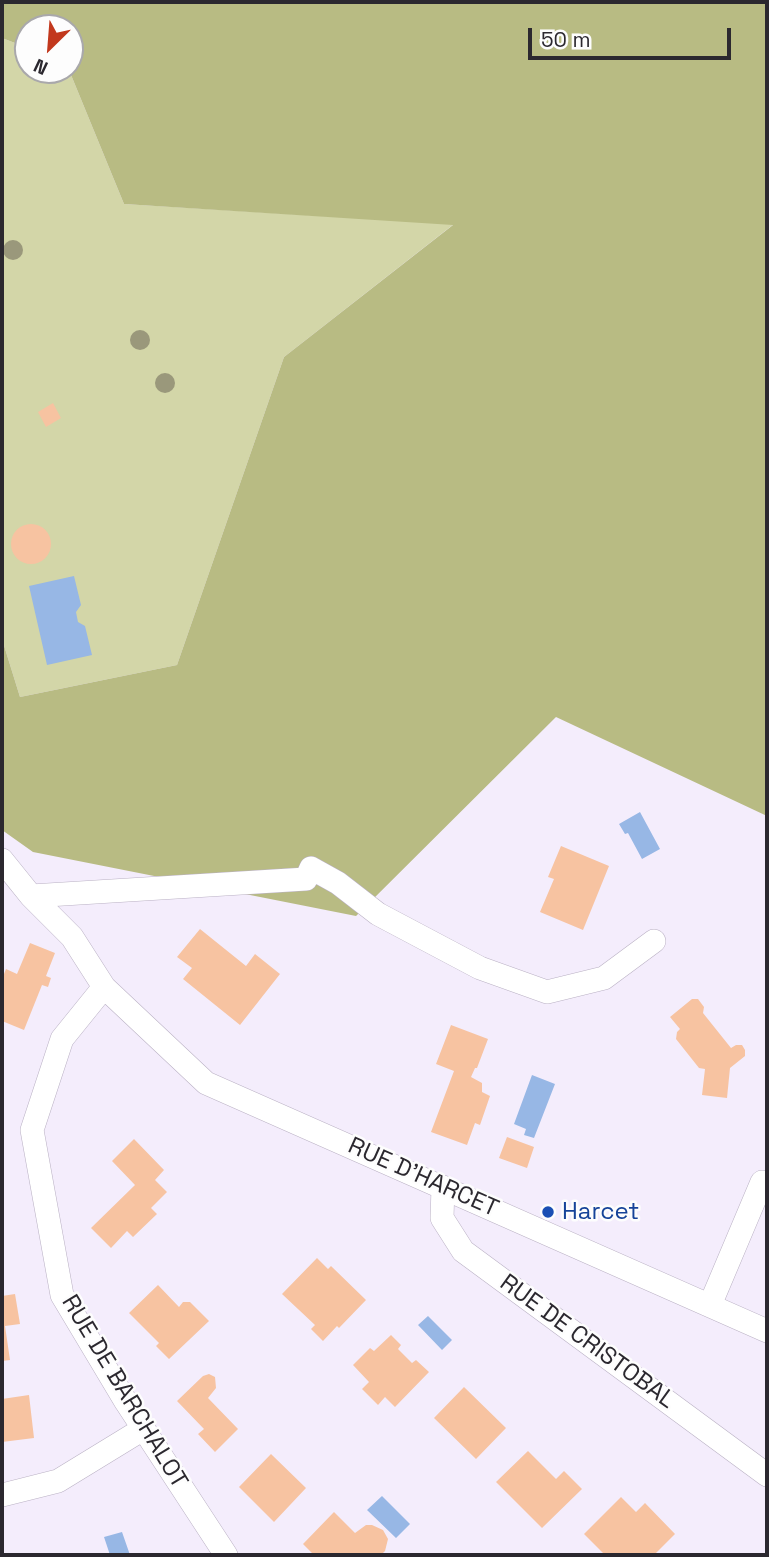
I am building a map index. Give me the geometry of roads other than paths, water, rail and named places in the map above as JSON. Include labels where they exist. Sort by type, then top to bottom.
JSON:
[{"type":"street","name":"RUE D'HARCET","points":[[2,860],[31,896],[72,937],[104,987],[206,1083],[767,1331]]},
{"type":"street","points":[[31,896],[306,879],[311,869],[338,883],[378,914],[480,968],[547,992],[604,978],[654,941]]},
{"type":"street","name":"RUE DE BARCHALOT","points":[[104,987],[62,1039],[32,1130],[62,1295],[143,1429],[226,1555]]},
{"type":"street","points":[[710,1305],[762,1182],[767,1183]]},
{"type":"street","name":"RUE DE CRISTOBAL","points":[[443,1187],[442,1218],[463,1251],[767,1475]]},
{"type":"street","points":[[2,1495],[58,1481],[143,1429]]},
{"type":"water","points":[[74,576],[81,605],[76,612],[78,622],[85,626],[92,655],[47,665],[29,586]]},
{"type":"water","points":[[640,812],[660,849],[642,859],[628,833],[625,834],[619,824]]},
{"type":"water","points":[[532,1075],[555,1084],[534,1138],[524,1135],[526,1129],[514,1124]]},
{"type":"water","points":[[428,1316],[452,1340],[442,1350],[418,1325]]},
{"type":"water","points":[[382,1496],[410,1524],[396,1538],[367,1510]]},
{"type":"water","points":[[122,1532],[130,1555],[110,1555],[104,1537]]},
{"type":"place","name":"Harcet","points":[[548,1212]]}]
